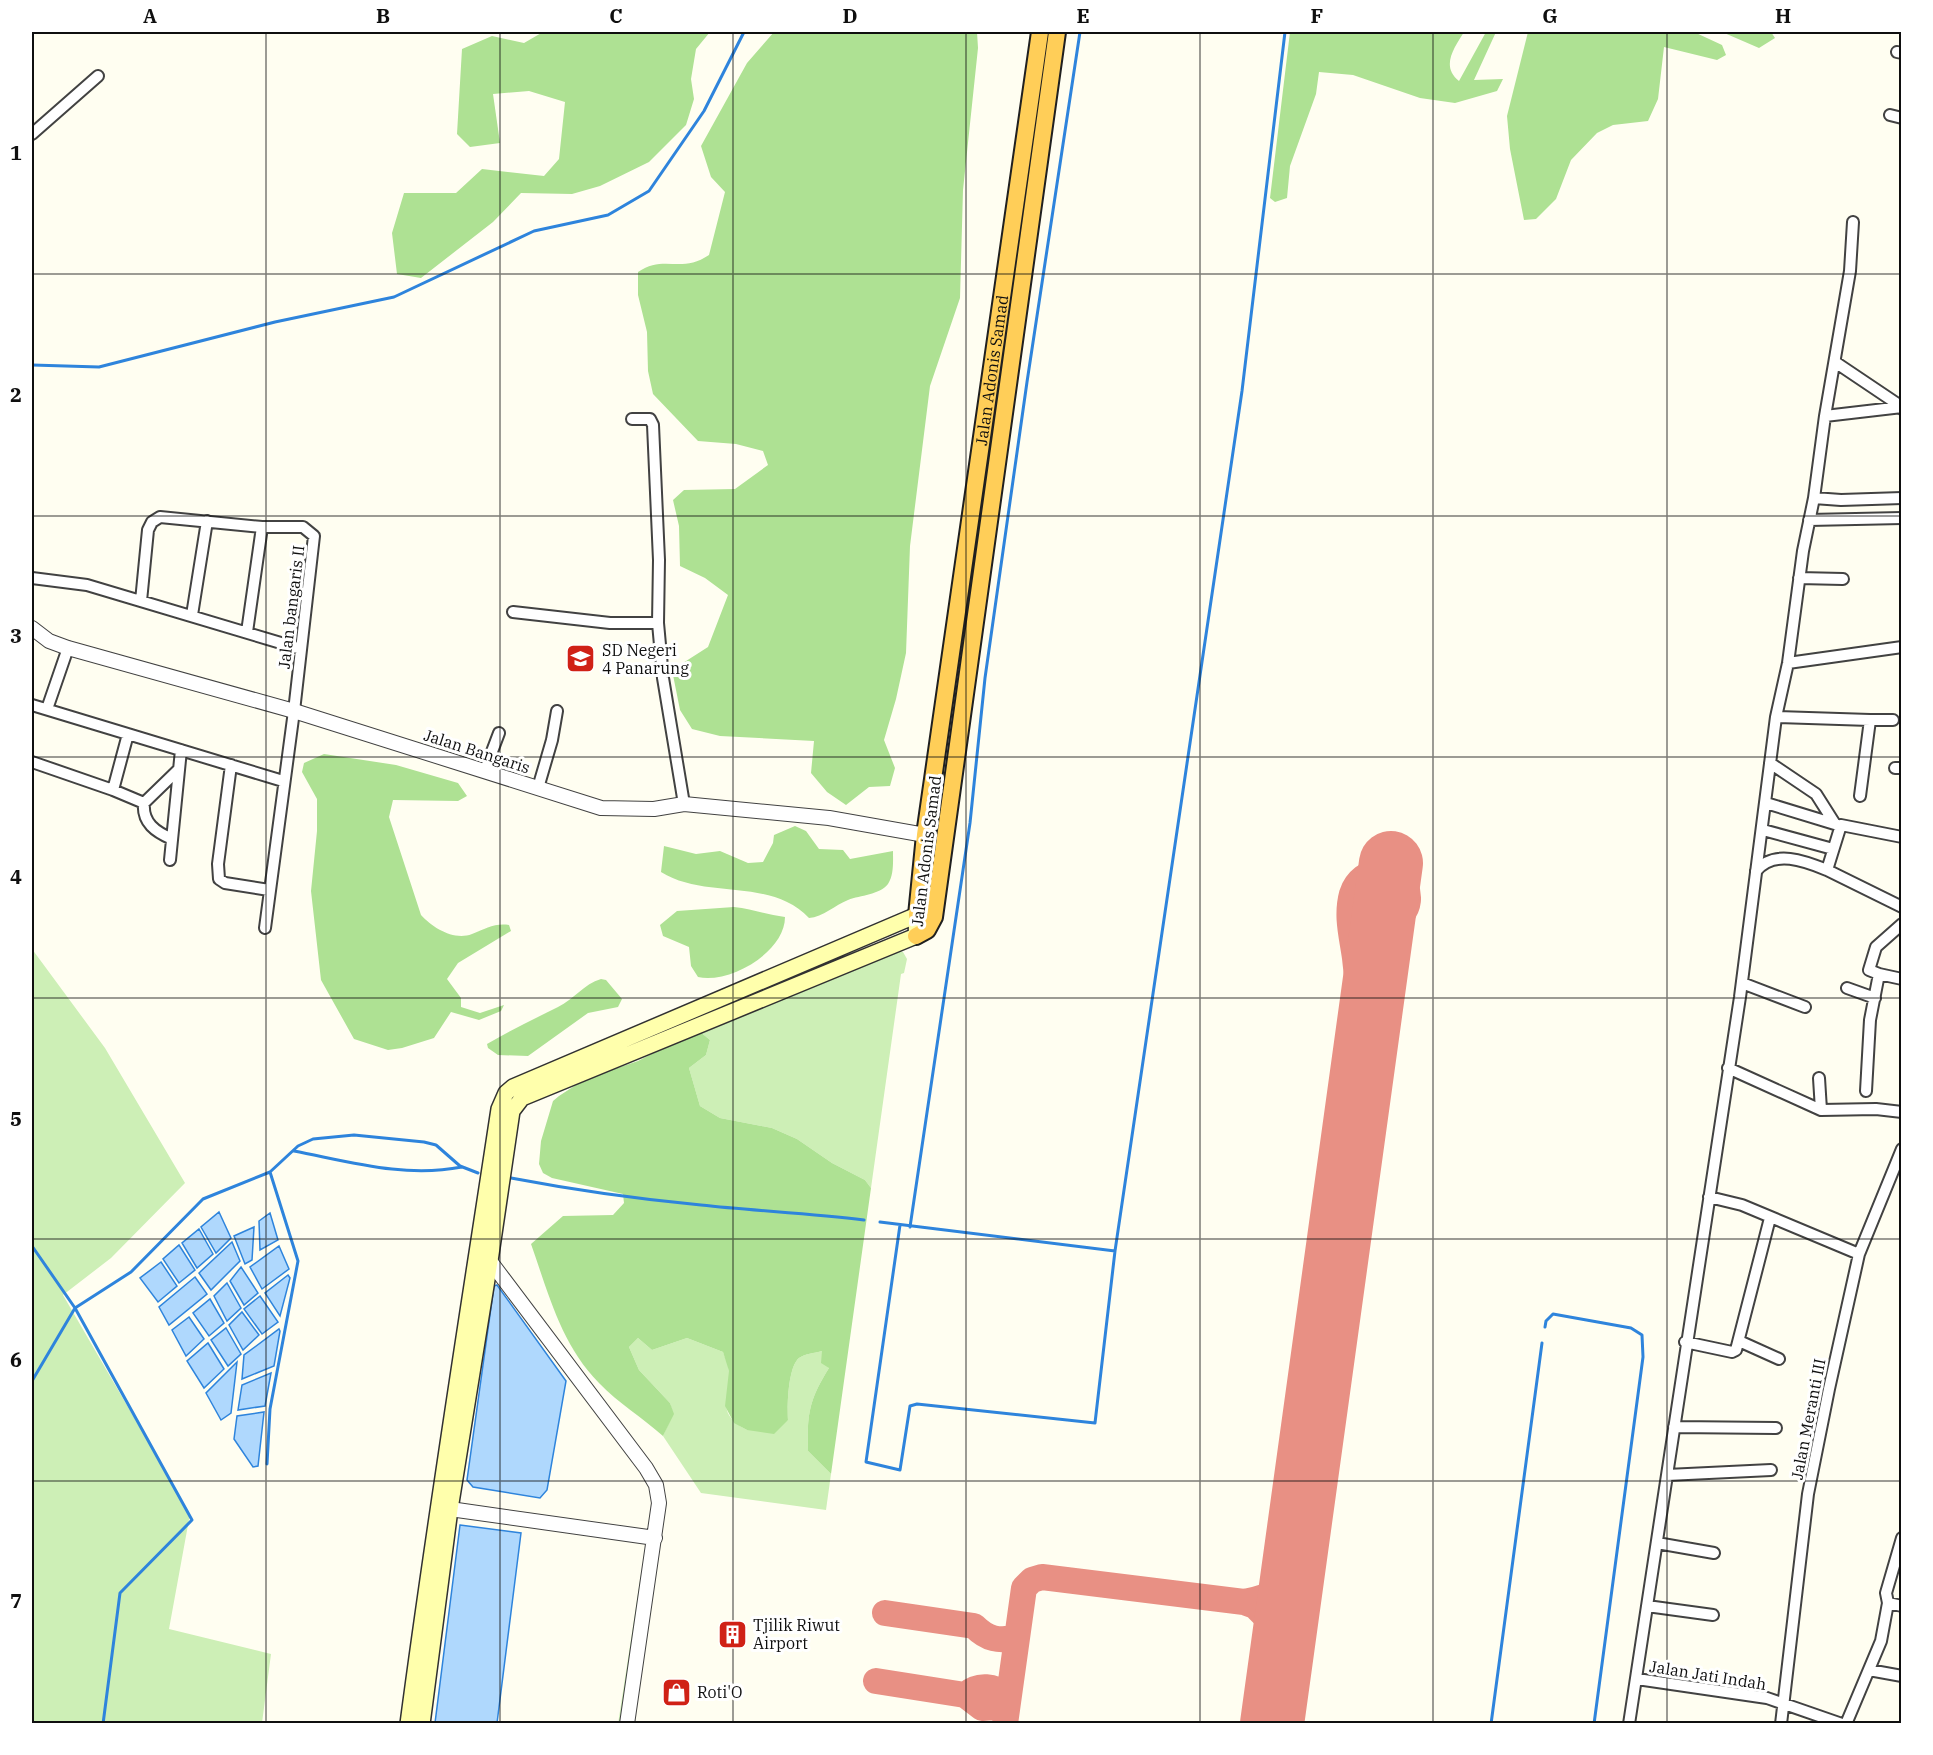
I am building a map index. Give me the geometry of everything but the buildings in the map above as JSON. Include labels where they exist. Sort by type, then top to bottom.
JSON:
[{"type":"highway","name":"Jalan Adonis Samad","points":[[916,936],[927,930],[934,917],[963,642],[1040,32]]},
{"type":"highway","name":"Jalan Adonis Samad","points":[[917,915],[925,835],[963,642],[1057,32]]},
{"type":"main road","name":"Jalan Adonis Samad","points":[[916,936],[917,915]]},
{"type":"main road","points":[[422,1724],[496,1172],[499,1109],[507,1093],[513,1087],[917,915]]},
{"type":"main road","points":[[496,1172],[512,1111],[522,1098],[916,936]]},
{"type":"main road","points":[[408,1724],[438,1500],[483,1260]]},
{"type":"street","points":[[32,134],[99,76]]},
{"type":"street","points":[[1890,115],[1902,118]]},
{"type":"street","points":[[1642,1724],[1629,1723],[1685,1342],[1742,983],[1776,717],[1788,663],[1799,578],[1850,271],[1853,222]]},
{"type":"street","points":[[1835,362],[1901,408]]},
{"type":"street","points":[[1825,416],[1901,408]]},
{"type":"street","points":[[632,419],[650,419],[653,425],[659,560],[658,623],[663,678],[684,804]]},
{"type":"street","points":[[1814,498],[1841,500],[1902,498]]},
{"type":"street","name":"Jalan bangaris II","points":[[141,601],[148,530],[152,522],[160,517],[262,527],[303,527],[314,536],[294,711],[265,928]]},
{"type":"street","points":[[1809,520],[1902,518]]},
{"type":"street","points":[[192,615],[207,521]]},
{"type":"street","points":[[247,632],[262,527]]},
{"type":"street","points":[[32,578],[87,585],[301,649]]},
{"type":"street","points":[[1799,578],[1843,579]]},
{"type":"street","points":[[513,612],[609,622],[658,623]]},
{"type":"street","name":"Jalan Bangaris","points":[[32,628],[50,641],[68,648],[294,711],[609,808],[654,809],[684,804],[830,818],[925,835]]},
{"type":"street","points":[[1788,663],[1902,647]]},
{"type":"street","points":[[47,710],[68,648]]},
{"type":"street","points":[[32,705],[284,781]]},
{"type":"street","points":[[538,788],[552,740],[557,711]]},
{"type":"street","points":[[1776,717],[1893,720]]},
{"type":"street","points":[[1860,796],[1870,720]]},
{"type":"street","points":[[485,770],[499,733]]},
{"type":"street","points":[[113,790],[128,734]]},
{"type":"street","points":[[170,860],[181,750]]},
{"type":"street","points":[[32,762],[144,803]]},
{"type":"street","points":[[1770,763],[1816,794],[1838,825],[1827,870]]},
{"type":"street","points":[[231,765],[218,864],[219,879],[225,883],[269,890]]},
{"type":"street","points":[[144,803],[178,770]]},
{"type":"street","points":[[144,803],[145,816],[152,827],[172,839]]},
{"type":"street","points":[[1766,803],[1838,825],[1902,837]]},
{"type":"street","points":[[1763,830],[1833,849]]},
{"type":"street","points":[[1756,871],[1764,863],[1773,859],[1804,861],[1902,907]]},
{"type":"street","points":[[1902,924],[1884,938],[1873,954],[1869,970],[1902,979]]},
{"type":"street","points":[[1866,1091],[1870,1020],[1880,974]]},
{"type":"street","points":[[1742,983],[1805,1007]]},
{"type":"street","points":[[1847,988],[1875,998]]},
{"type":"street","points":[[1728,1068],[1821,1110],[1876,1109],[1902,1112]]},
{"type":"street","points":[[1819,1078],[1821,1110]]},
{"type":"street","name":"Jalan Meranti III","points":[[1781,1724],[1809,1494],[1859,1254],[1902,1149]]},
{"type":"street","points":[[1709,1197],[1742,1205],[1859,1254]]},
{"type":"street","points":[[1685,1342],[1732,1352],[1739,1341],[1770,1218]]},
{"type":"street","points":[[483,1260],[656,1485],[659,1503],[655,1538],[627,1724]]},
{"type":"street","points":[[1739,1341],[1760,1348],[1779,1359]]},
{"type":"street","points":[[1674,1428],[1776,1428]]},
{"type":"street","points":[[1667,1475],[1771,1470]]},
{"type":"street","points":[[450,1509],[655,1538]]},
{"type":"street","points":[[1844,1724],[1881,1641],[1888,1603],[1886,1593],[1902,1538]]},
{"type":"street","points":[[1657,1544],[1714,1553]]},
{"type":"street","points":[[1888,1603],[1902,1606]]},
{"type":"street","points":[[1647,1606],[1713,1615]]},
{"type":"street","points":[[1869,1670],[1902,1677]]},
{"type":"street","name":"Jalan Jati Indah","points":[[1637,1679],[1767,1698],[1844,1724]]},
{"type":"green space","points":[[543,32],[710,32],[696,49],[691,79],[694,99],[686,125],[649,162],[600,186],[572,194],[521,193],[493,222],[421,278],[397,274],[392,233],[404,193],[456,193],[482,169],[544,176],[559,159],[565,102],[529,91],[493,94],[500,143],[470,147],[457,134],[462,49],[492,36],[524,43]]},
{"type":"green space","points":[[774,32],[977,32],[978,48],[963,190],[960,298],[930,386],[910,546],[906,653],[884,740],[895,768],[890,786],[869,787],[846,805],[827,792],[811,773],[814,741],[720,736],[692,729],[680,710],[672,670],[708,647],[728,595],[705,578],[680,566],[679,526],[673,500],[684,490],[735,489],[768,465],[763,451],[736,444],[698,441],[653,394],[648,371],[647,332],[638,295],[638,272],[656,264],[690,263],[709,255],[725,192],[711,177],[701,146],[747,63]]},
{"type":"green space","points":[[1290,32],[1464,32],[1453,50],[1450,63],[1453,75],[1459,81],[1486,32],[1496,32],[1474,80],[1503,79],[1497,91],[1455,103],[1420,98],[1353,75],[1319,72],[1316,94],[1290,166],[1287,198],[1275,202],[1270,198]]},
{"type":"green space","points":[[1528,32],[1694,32],[1722,45],[1726,55],[1717,60],[1664,47],[1658,99],[1648,121],[1613,125],[1597,133],[1571,160],[1556,199],[1536,219],[1524,220],[1510,149],[1507,116]]},
{"type":"green space","points":[[1722,32],[1771,32],[1775,38],[1759,48]]},
{"type":"green space","points":[[324,754],[396,765],[458,783],[467,796],[458,801],[393,800],[389,817],[421,915],[426,920],[444,932],[458,936],[465,936],[494,926],[509,925],[511,931],[458,963],[447,979],[461,998],[461,1007],[480,1013],[504,1005],[501,1011],[479,1020],[451,1012],[434,1038],[402,1048],[388,1050],[354,1039],[321,980],[311,891],[317,831],[317,799],[302,772],[304,763]]},
{"type":"green space","points":[[795,826],[806,831],[819,849],[843,850],[850,859],[893,851],[892,873],[888,884],[875,893],[848,900],[809,918],[793,905],[776,897],[698,885],[661,872],[664,846],[696,854],[720,851],[748,863],[763,862],[773,843],[774,835]]},
{"type":"green space","points":[[734,907],[785,917],[783,930],[776,942],[754,963],[725,975],[711,978],[698,977],[691,966],[689,947],[663,936],[660,925],[677,911]]},
{"type":"green space","points":[[32,949],[105,1048],[185,1183],[111,1258],[63,1295],[190,1514],[169,1629],[271,1654],[262,1723],[32,1723]]},
{"type":"green space","points":[[897,950],[903,952],[907,959],[904,973],[901,974],[871,1188],[865,1180],[832,1163],[797,1139],[772,1128],[720,1118],[700,1106],[689,1068],[706,1055],[710,1040],[698,1030]]},
{"type":"green space","points":[[601,979],[606,980],[622,999],[618,1007],[588,1013],[528,1056],[498,1055],[488,1048],[487,1044],[558,1007],[589,984]]},
{"type":"green space","points":[[698,1030],[710,1040],[706,1055],[689,1068],[700,1106],[720,1118],[772,1128],[797,1139],[832,1163],[865,1180],[871,1188],[831,1474],[808,1451],[808,1427],[813,1399],[829,1368],[821,1363],[822,1351],[799,1358],[795,1363],[789,1387],[788,1420],[774,1434],[747,1430],[734,1423],[725,1406],[729,1371],[723,1352],[687,1338],[652,1350],[638,1338],[629,1347],[639,1370],[670,1403],[674,1414],[663,1436],[606,1390],[575,1352],[550,1300],[531,1244],[563,1216],[613,1215],[624,1203],[623,1194],[552,1178],[543,1173],[539,1164],[541,1141],[553,1101],[585,1079],[638,1061]]},
{"type":"green space","points":[[638,1338],[652,1350],[687,1338],[723,1352],[729,1371],[727,1411],[730,1417],[747,1430],[788,1420],[789,1387],[795,1363],[799,1358],[822,1351],[829,1368],[813,1399],[808,1427],[808,1451],[831,1474],[826,1510],[701,1493],[663,1436],[673,1414],[670,1403],[639,1370],[629,1347]]},
{"type":"green space","points":[[641,1574],[643,1575],[624,1723],[618,1724]]},
{"type":"water","points":[[219,1212],[231,1238],[216,1253],[201,1227]]},
{"type":"water","points":[[270,1213],[278,1240],[260,1250],[259,1221]]},
{"type":"water","points":[[254,1227],[252,1260],[245,1264],[234,1236]]},
{"type":"water","points":[[199,1229],[213,1254],[197,1268],[182,1243]]},
{"type":"water","points":[[232,1242],[240,1261],[211,1290],[199,1273]]},
{"type":"water","points":[[179,1245],[195,1270],[179,1283],[163,1259]]},
{"type":"water","points":[[279,1246],[289,1269],[262,1289],[250,1267]]},
{"type":"water","points":[[161,1262],[177,1286],[158,1302],[140,1278]]},
{"type":"water","points":[[241,1267],[258,1293],[244,1305],[230,1281]]},
{"type":"water","points":[[288,1275],[290,1278],[280,1316],[265,1293]]},
{"type":"water","points":[[195,1277],[207,1294],[169,1325],[159,1307]]},
{"type":"water","points":[[227,1283],[241,1308],[227,1321],[214,1296]]},
{"type":"water","points":[[497,1285],[566,1381],[547,1490],[540,1498],[473,1487],[467,1480],[494,1286]]},
{"type":"water","points":[[260,1296],[278,1322],[262,1334],[244,1309]]},
{"type":"water","points":[[210,1299],[224,1323],[209,1336],[193,1313]]},
{"type":"water","points":[[242,1312],[259,1335],[243,1350],[229,1325]]},
{"type":"water","points":[[189,1317],[204,1339],[186,1356],[172,1330]]},
{"type":"water","points":[[226,1328],[241,1354],[228,1366],[211,1340]]},
{"type":"water","points":[[279,1329],[274,1366],[242,1379],[244,1355]]},
{"type":"water","points":[[208,1343],[224,1369],[204,1388],[187,1361]]},
{"type":"water","points":[[237,1362],[231,1413],[221,1420],[206,1393]]},
{"type":"water","points":[[271,1373],[265,1406],[238,1410],[242,1385]]},
{"type":"water","points":[[264,1412],[258,1466],[253,1467],[234,1439],[237,1416]]},
{"type":"water","points":[[460,1525],[521,1533],[497,1723],[435,1723]]},
{"type":"waterway","points":[[32,365],[99,367],[275,322],[394,297],[534,231],[608,215],[649,191],[704,111],[744,32]]},
{"type":"waterway","points":[[910,1227],[970,823],[985,678],[1027,382],[1080,32]]},
{"type":"waterway","points":[[880,1222],[1115,1251],[1242,391],[1285,32]]},
{"type":"waterway","points":[[32,1381],[75,1308],[131,1272],[203,1199],[270,1172],[298,1146],[313,1139],[354,1135],[424,1142],[436,1145],[460,1166],[478,1173]]},
{"type":"waterway","points":[[294,1151],[398,1170],[419,1171],[462,1167]]},
{"type":"waterway","points":[[267,1464],[270,1409],[298,1261],[270,1172]]},
{"type":"waterway","points":[[511,1178],[653,1200],[864,1220]]},
{"type":"waterway","points":[[900,1225],[866,1462],[900,1470],[910,1406],[917,1404],[1095,1423],[1115,1251]]},
{"type":"waterway","points":[[32,1246],[75,1308],[192,1520],[120,1593],[103,1724]]},
{"type":"waterway","points":[[1545,1327],[1546,1321],[1553,1314],[1631,1328],[1642,1335],[1643,1357],[1594,1724]]},
{"type":"waterway","points":[[1491,1724],[1542,1343]]},
{"type":"taxiway","points":[[1366,1045],[1350,926],[1350,902],[1354,889],[1360,881],[1372,873],[1383,871],[1397,875],[1402,880],[1406,886],[1408,901],[1400,916],[1382,925]]},
{"type":"taxiway","points":[[1005,1724],[1024,1588],[1032,1580],[1042,1577],[1244,1602],[1263,1597],[1276,1590],[1294,1562]]},
{"type":"taxiway","points":[[1244,1602],[1255,1606],[1279,1630],[1281,1662]]},
{"type":"taxiway","points":[[885,1613],[974,1626],[994,1638],[1017,1637]]},
{"type":"taxiway","points":[[876,1681],[965,1695],[982,1708],[1007,1706]]},
{"type":"taxiway","points":[[965,1695],[970,1691],[987,1687],[1008,1696]]},
{"type":"runway","points":[[1272,1724],[1391,863]]},
{"type":"place","name":"SD Negeri 4 Panarung","points":[[581,659]]},
{"type":"place","name":"Tjilik Riwut Airport","points":[[732,1634]]},
{"type":"place","name":"Roti'O","points":[[676,1692]]}]
